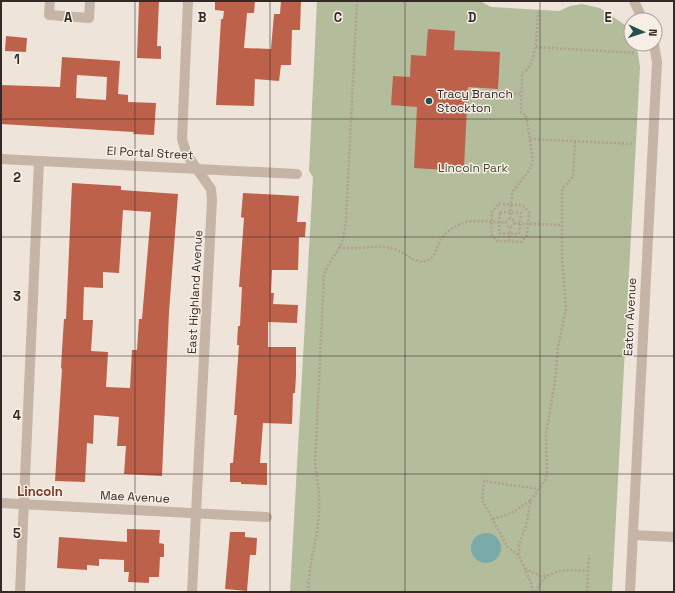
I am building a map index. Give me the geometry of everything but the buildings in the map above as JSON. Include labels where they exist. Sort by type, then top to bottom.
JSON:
[{"type":"street","points":[[50,1],[49,15],[89,18],[90,1]]},
{"type":"street","name":"East Highland Avenue","points":[[188,1],[182,139],[188,155],[211,190],[212,200],[192,592]]},
{"type":"street","points":[[634,1],[639,12]]},
{"type":"street","name":"Eaton Avenue","points":[[630,592],[657,62],[655,52]]},
{"type":"street","name":"El Portal Street","points":[[1,159],[297,174]]},
{"type":"street","points":[[20,592],[39,160]]},
{"type":"street","name":"Mae Avenue","points":[[1,503],[267,517]]},
{"type":"street","points":[[633,535],[674,537]]},
{"type":"path","points":[[308,592],[310,568],[317,533],[319,512],[315,463],[324,276],[329,262],[339,248],[344,236],[357,1]]},
{"type":"path","points":[[538,12],[536,47],[528,69],[522,73],[521,112],[526,116],[530,139],[532,166],[512,192],[510,219],[514,223],[520,224],[562,225]]},
{"type":"path","points":[[536,47],[635,53]]},
{"type":"path","points":[[466,91],[522,94]]},
{"type":"path","points":[[530,139],[633,144]]},
{"type":"path","points":[[493,519],[512,514],[531,500],[545,480],[547,474],[546,434],[555,381],[558,347],[566,309],[562,259],[562,189],[573,177],[575,141]]},
{"type":"path","points":[[499,204],[522,205],[529,212],[527,236],[521,242],[497,241],[491,234],[492,222],[492,210],[499,204]]},
{"type":"path","points":[[500,212],[520,213],[519,234],[499,233],[499,223],[500,212]]},
{"type":"path","points":[[506,223],[508,219],[510,219]]},
{"type":"path","points":[[339,248],[350,250],[381,247],[392,248],[418,261],[425,261],[432,258],[441,238],[454,227],[468,222],[506,223],[510,227]]},
{"type":"path","points":[[509,241],[510,227],[514,223]]},
{"type":"path","points":[[519,555],[507,546],[482,500],[484,481],[538,489]]},
{"type":"path","points":[[531,500],[526,526],[519,545],[519,555],[533,592]]},
{"type":"path","points":[[587,592],[589,554]]},
{"type":"path","points":[[525,568],[531,573],[541,576],[566,569],[588,571]]},
{"type":"path","points":[[536,592],[541,582],[549,575]]},
{"type":"green space","name":"Lincoln Park","points":[[317,1],[480,1],[491,7],[559,11],[570,6],[582,4],[600,8],[623,24],[623,52],[638,52],[640,67],[612,592],[290,592],[313,177],[309,171]]},
{"type":"water","points":[[486,533],[497,537],[501,548],[497,559],[486,563],[475,559],[471,548],[475,537]]},
{"type":"place","name":"Tracy Branch Stockton","points":[[429,101]]},
{"type":"district","name":"Lincoln","points":[[40,491]]}]
